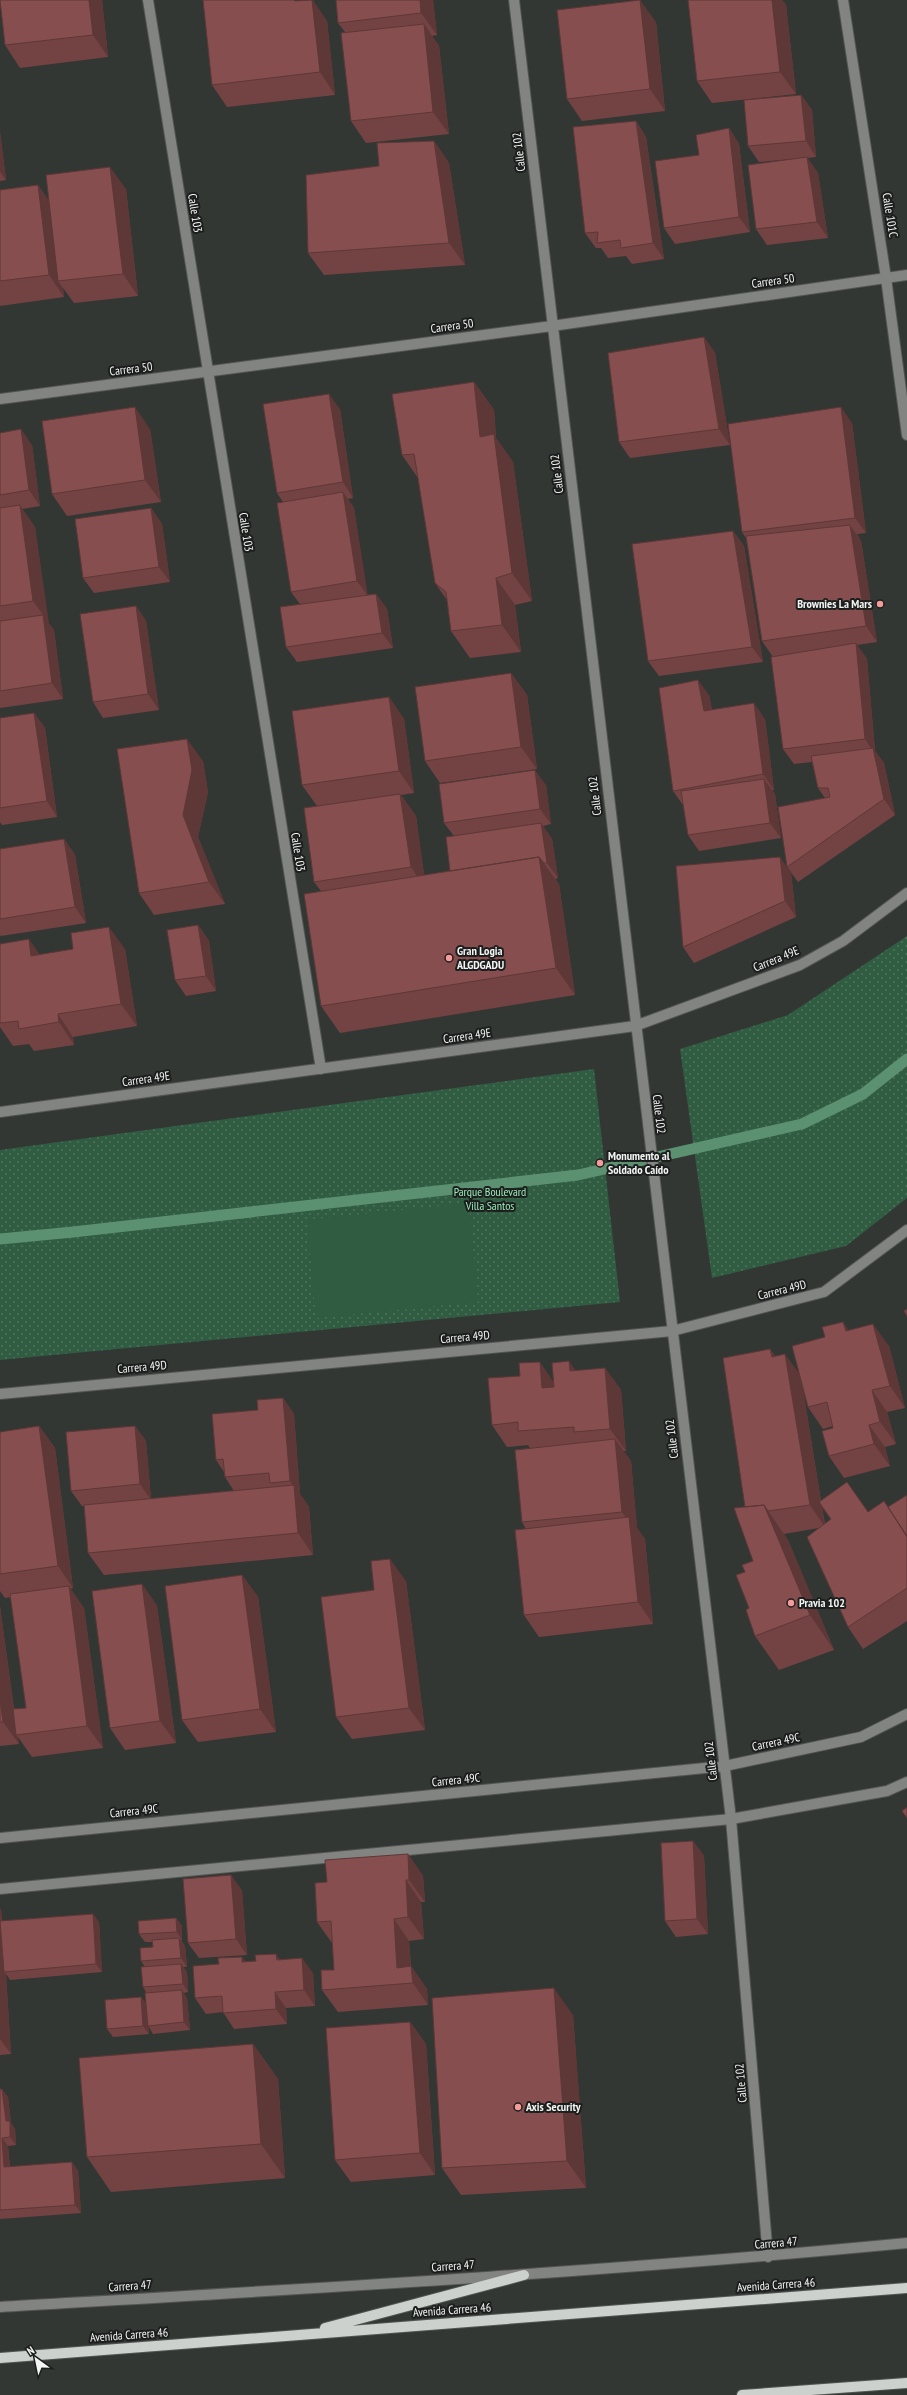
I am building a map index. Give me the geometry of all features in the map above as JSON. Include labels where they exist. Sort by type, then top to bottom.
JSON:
[{"type":"main road","points":[[302,2335],[524,2275]]},
{"type":"main road","name":"Avenida Carrera 46","points":[[0,2358],[907,2288]]},
{"type":"main road","points":[[742,2395],[907,2382]]},
{"type":"street","name":"Calle 103","points":[[148,0],[321,1069]]},
{"type":"street","name":"Calle 102","points":[[514,0],[635,1026],[657,1192],[672,1331],[731,1819],[768,2257]]},
{"type":"street","name":"Calle 101C","points":[[842,0],[886,278],[907,435]]},
{"type":"street","name":"Carrera 50","points":[[0,399],[552,326],[907,275]]},
{"type":"street","name":"Carrera 49E","points":[[0,1112],[635,1026],[800,965],[843,941],[907,893]]},
{"type":"street","name":"Carrera 49D","points":[[0,1394],[672,1331],[824,1292],[907,1230]]},
{"type":"street","name":"Carrera 49C","points":[[0,1838],[725,1766],[861,1736],[907,1714]]},
{"type":"street","points":[[0,1889],[731,1819],[887,1791],[907,1782]]},
{"type":"street","name":"Carrera 47","points":[[0,2307],[524,2275],[768,2257],[907,2243]]},
{"type":"green space","points":[[907,936],[907,1198],[846,1246],[712,1278],[680,1049],[788,1015]]},
{"type":"green space","name":"Parque Boulevard Villa Santos","points":[[594,1069],[620,1302],[0,1360],[0,1150]]},
{"type":"green space","points":[[469,1203],[478,1302],[316,1318],[307,1220]]},
{"type":"building","points":[[0,0],[89,0],[93,35],[5,45]]},
{"type":"building","points":[[203,0],[312,0],[320,72],[212,85]]},
{"type":"building","points":[[336,0],[420,0],[421,13],[338,23]]},
{"type":"building","points":[[640,0],[650,89],[567,99],[557,10]]},
{"type":"building","points":[[688,0],[772,0],[780,72],[697,81]]},
{"type":"building","points":[[424,24],[433,112],[351,121],[341,33]]},
{"type":"building","points":[[801,95],[806,141],[748,146],[744,100]]},
{"type":"building","points":[[636,121],[653,243],[621,248],[620,240],[597,243],[598,232],[585,233],[573,127]]},
{"type":"building","points":[[729,128],[739,217],[664,228],[655,161],[699,155],[696,135]]},
{"type":"building","points":[[434,141],[449,243],[308,253],[306,175],[379,166],[377,143]]},
{"type":"building","points":[[807,157],[817,222],[756,229],[748,165]]},
{"type":"building","points":[[110,167],[123,274],[58,281],[46,175]]},
{"type":"building","points":[[38,185],[49,275],[0,281],[0,190]]},
{"type":"building","points":[[704,337],[719,429],[619,442],[608,353]]},
{"type":"building","points":[[474,382],[480,437],[494,434],[512,573],[496,578],[502,625],[451,631],[446,592],[435,583],[414,454],[402,455],[392,394]]},
{"type":"building","points":[[329,394],[343,482],[277,493],[263,404]]},
{"type":"building","points":[[135,407],[145,480],[52,494],[42,421]]},
{"type":"building","points":[[841,407],[855,518],[742,532],[728,424]]},
{"type":"building","points":[[21,429],[29,490],[0,495],[0,433]]},
{"type":"building","points":[[343,492],[357,581],[291,592],[277,503]]},
{"type":"building","points":[[20,505],[33,601],[0,606],[0,508]]},
{"type":"building","points":[[151,508],[159,567],[83,578],[75,519]]},
{"type":"building","points":[[850,525],[866,626],[762,641],[746,536]]},
{"type":"building","points":[[733,531],[752,647],[648,661],[632,544]]},
{"type":"building","points":[[376,594],[382,633],[286,647],[280,607]]},
{"type":"building","points":[[136,606],[148,694],[93,702],[80,614]]},
{"type":"building","points":[[43,615],[52,683],[0,691],[0,621]]},
{"type":"building","points":[[856,643],[865,739],[783,749],[771,657]]},
{"type":"building","points":[[511,673],[521,747],[425,761],[415,687]]},
{"type":"building","points":[[698,680],[704,711],[754,703],[763,774],[673,791],[659,688]]},
{"type":"building","points":[[389,697],[399,771],[302,785],[292,711]]},
{"type":"building","points":[[34,713],[47,801],[0,808],[0,718]]},
{"type":"building","points":[[187,739],[192,770],[183,815],[209,882],[139,893],[117,749]]},
{"type":"building","points":[[873,748],[884,799],[787,867],[778,807],[830,797],[828,788],[818,788],[811,756]]},
{"type":"building","points":[[535,770],[540,809],[444,823],[439,784]]},
{"type":"building","points":[[764,779],[770,823],[688,835],[681,791]]},
{"type":"building","points":[[400,794],[411,867],[314,882],[304,808]]},
{"type":"building","points":[[541,823],[547,863],[544,863],[539,857],[450,871],[446,837]]},
{"type":"building","points":[[64,839],[75,907],[0,919],[0,849]]},
{"type":"building","name":"Gran Logia ALGDGADU","points":[[539,857],[556,968],[321,1006],[304,894]]},
{"type":"building","points":[[780,857],[785,901],[683,947],[676,866]]},
{"type":"building","points":[[198,925],[206,976],[175,980],[167,930]]},
{"type":"building","points":[[109,927],[121,1004],[58,1014],[59,1022],[19,1029],[18,1021],[0,1023],[0,944],[29,939],[31,956],[73,949],[71,933]]},
{"type":"building","points":[[907,1309],[907,1316],[904,1311]]},
{"type":"building","points":[[843,1322],[846,1331],[873,1324],[890,1386],[872,1390],[880,1422],[869,1425],[874,1444],[829,1456],[822,1431],[833,1428],[827,1402],[808,1407],[792,1346],[825,1337],[822,1327]]},
{"type":"building","points":[[770,1349],[772,1357],[785,1354],[810,1505],[768,1511],[764,1505],[745,1507],[723,1358]]},
{"type":"building","points":[[569,1361],[570,1371],[605,1368],[610,1429],[574,1432],[574,1427],[518,1431],[518,1422],[492,1425],[488,1378],[520,1376],[519,1363],[540,1362],[542,1388],[554,1387],[552,1363]]},
{"type":"building","points":[[283,1398],[290,1481],[270,1483],[269,1473],[225,1477],[223,1459],[216,1460],[212,1414],[258,1410],[257,1400]]},
{"type":"building","points":[[39,1426],[58,1566],[0,1574],[0,1432]]},
{"type":"building","points":[[135,1426],[140,1484],[71,1491],[66,1432]]},
{"type":"building","points":[[615,1439],[622,1512],[522,1522],[515,1450]]},
{"type":"building","points":[[847,1482],[868,1512],[884,1501],[907,1537],[907,1588],[848,1627],[807,1537],[831,1519],[819,1502]]},
{"type":"building","points":[[294,1485],[298,1533],[88,1553],[84,1505]]},
{"type":"building","points":[[907,1495],[907,1536],[888,1507]]},
{"type":"building","points":[[764,1505],[810,1615],[755,1636],[746,1610],[749,1608],[736,1575],[745,1572],[742,1565],[753,1561],[734,1508]]},
{"type":"building","points":[[629,1517],[638,1602],[524,1615],[515,1530]]},
{"type":"building","points":[[390,1559],[409,1708],[336,1717],[321,1597],[374,1590],[371,1561]]},
{"type":"building","points":[[242,1575],[260,1709],[182,1720],[165,1586]]},
{"type":"building","points":[[142,1584],[160,1721],[110,1728],[92,1591]]},
{"type":"building","points":[[69,1586],[87,1726],[16,1735],[13,1709],[26,1708],[10,1594]]},
{"type":"building","points":[[0,1698],[3,1722],[0,1722]]},
{"type":"building","points":[[907,1807],[907,1818],[902,1811]]},
{"type":"building","points":[[693,1841],[697,1919],[665,1921],[661,1843]]},
{"type":"building","points":[[408,1854],[409,1880],[406,1880],[408,1917],[394,1919],[397,1968],[411,1966],[413,1983],[322,1990],[321,1970],[334,1970],[331,1921],[317,1922],[315,1883],[327,1882],[325,1860]]},
{"type":"building","points":[[231,1875],[236,1939],[188,1943],[183,1879]]},
{"type":"building","points":[[93,1914],[96,1964],[4,1972],[0,1921]]},
{"type":"building","points":[[176,1918],[177,1932],[139,1934],[138,1921]]},
{"type":"building","points":[[179,1938],[181,1958],[141,1961],[140,1948],[153,1947],[152,1940]]},
{"type":"building","points":[[276,1954],[277,1960],[302,1958],[304,1990],[275,1992],[276,2009],[223,2013],[222,1996],[195,1998],[193,1966],[219,1964],[218,1958],[242,1957],[242,1962],[256,1961],[255,1955]]},
{"type":"building","points":[[181,1964],[183,1984],[143,1987],[141,1967]]},
{"type":"building","name":"Axis Security","points":[[554,1988],[567,2161],[442,2168],[432,1998]]},
{"type":"building","points":[[182,1990],[184,2022],[148,2026],[145,1993]]},
{"type":"building","points":[[141,1997],[143,2026],[107,2029],[105,2000]]},
{"type":"building","points":[[410,2022],[420,2153],[335,2160],[326,2028]]},
{"type":"building","points":[[253,2044],[261,2144],[87,2157],[79,2058]]},
{"type":"building","points":[[0,2089],[2,2089],[6,2121],[10,2121],[10,2137],[2,2138],[4,2167],[72,2162],[75,2205],[0,2210]]},
{"type":"waterway","points":[[0,1239],[578,1175],[802,1124],[863,1094],[907,1059]]},
{"type":"place","name":"Brownies La Mars","points":[[880,604]]},
{"type":"place","name":"Gran Logia ALGDGADU","points":[[449,958]]},
{"type":"place","name":"Monumento al Soldado Caído","points":[[600,1163]]},
{"type":"place","name":"Pravia 102","points":[[791,1603]]},
{"type":"place","name":"Axis Security","points":[[518,2107]]}]
